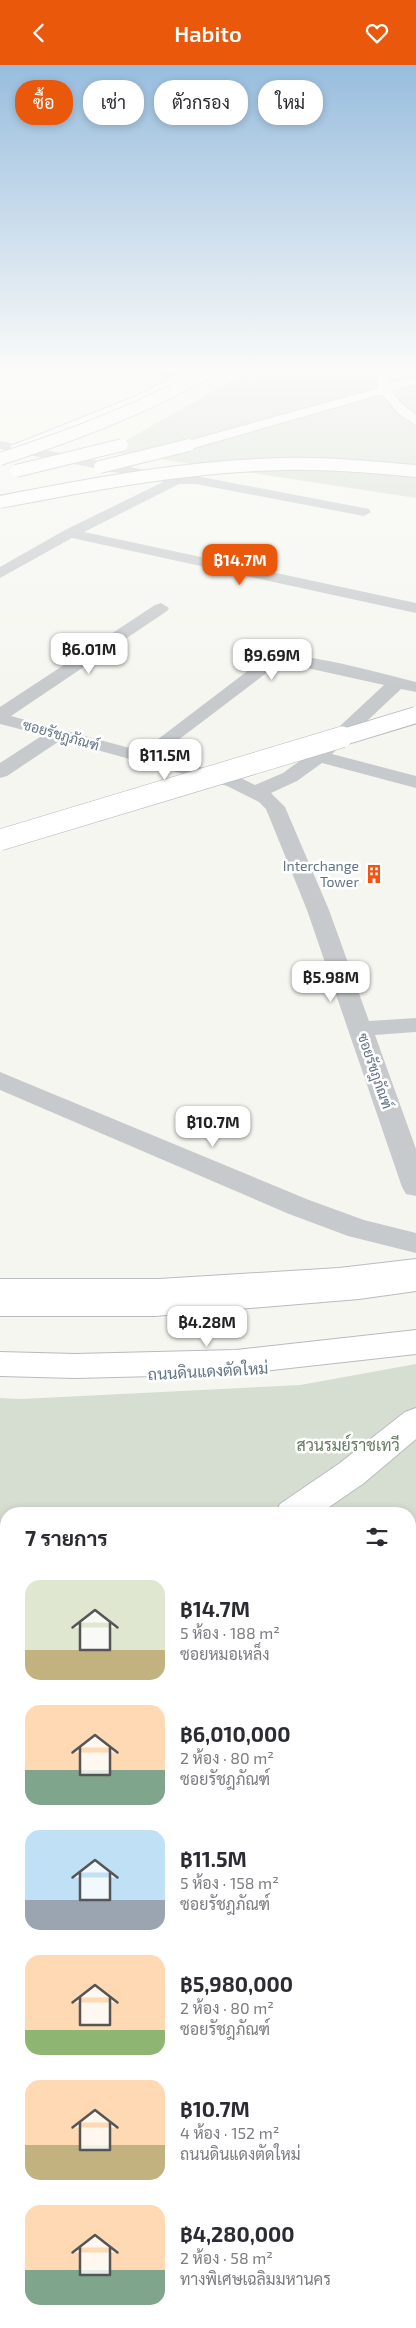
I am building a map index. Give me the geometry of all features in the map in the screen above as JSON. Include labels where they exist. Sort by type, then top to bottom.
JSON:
[{"type":"main road","points":[[0,492],[64,477]]},
{"type":"main road","points":[[0,502],[144,477]]},
{"type":"main road","points":[[0,840],[416,715]]},
{"type":"main road","points":[[0,1291],[159,1290],[339,1279],[416,1270]]},
{"type":"main road","points":[[0,1305],[155,1305],[360,1288],[416,1280]]},
{"type":"main road","points":[[0,1364],[75,1366],[236,1362],[416,1342]]},
{"type":"main road","name":"ถนนดินแดงตัดใหม่","points":[[0,1373],[102,1376],[296,1367],[416,1352]]},
{"type":"main road","points":[[302,1507],[352,1473],[416,1421]]},
{"type":"street","points":[[160,477],[177,480],[196,480],[364,512]]},
{"type":"street","points":[[2,570],[70,533],[177,480]]},
{"type":"street","points":[[70,533],[416,608]]},
{"type":"street","points":[[0,717],[161,608]]},
{"type":"street","points":[[162,743],[273,660],[298,661],[416,687]]},
{"type":"street","points":[[256,792],[290,777],[319,756],[397,683]]},
{"type":"street","name":"ซอยรัชฎภัณฑ์","points":[[0,717],[56,735],[234,783],[266,797],[276,807],[318,910],[416,1187]]},
{"type":"street","points":[[0,735],[18,723]]},
{"type":"street","points":[[0,772],[56,735]]},
{"type":"street","points":[[319,756],[416,782]]},
{"type":"street","points":[[360,1029],[416,1025]]},
{"type":"street","points":[[0,1080],[299,1207],[358,1229],[416,1243]]},
{"type":"green space","points":[[275,477],[416,477],[416,498]]},
{"type":"green space","name":"สวนรมย์ราชเทวี","points":[[416,1364],[416,1507],[0,1507],[0,1398],[21,1399],[300,1385]]},
{"type":"place","name":"Interchange Tower","points":[[374,874]]}]
